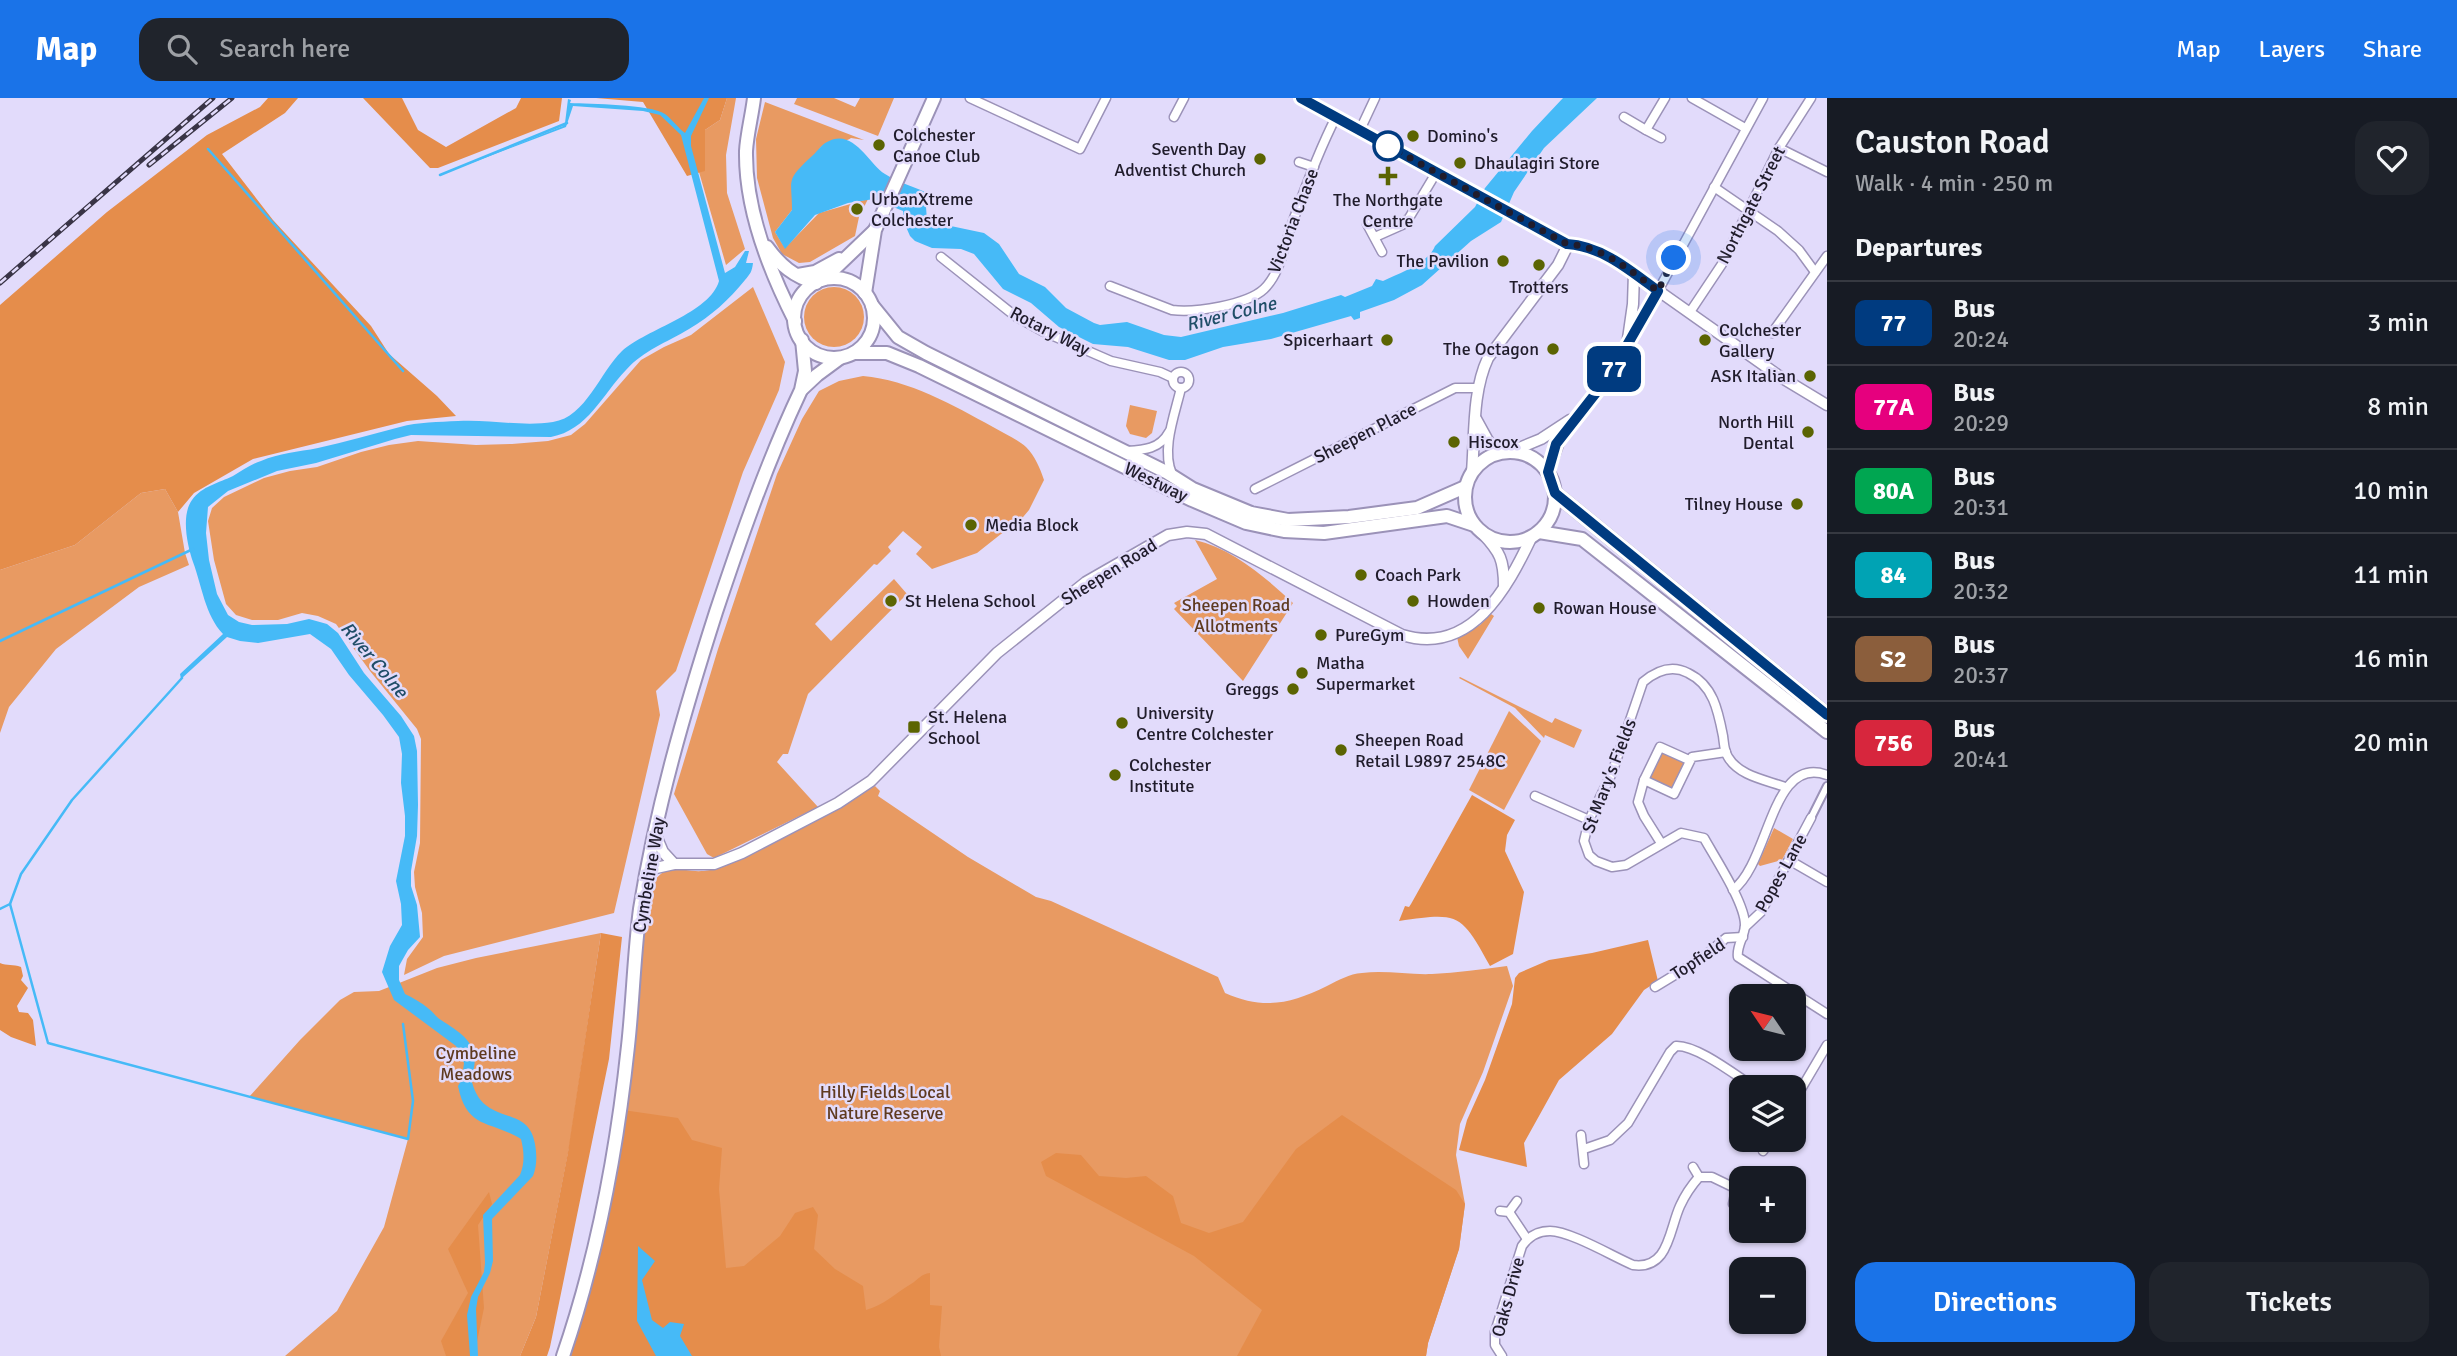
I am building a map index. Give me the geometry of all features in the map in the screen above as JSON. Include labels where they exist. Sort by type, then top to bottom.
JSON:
[{"type":"main road","points":[[754,98],[746,149],[752,211],[772,277],[802,340],[805,371],[801,390]]},
{"type":"main road","points":[[865,293],[874,230],[934,98]]},
{"type":"main road","points":[[795,321],[798,302],[804,293],[874,230]]},
{"type":"main road","points":[[763,241],[776,260],[794,274],[820,281],[846,280],[865,293],[872,305],[872,330],[863,344],[817,374],[801,390]]},
{"type":"main road","points":[[794,274],[815,272],[852,251]]},
{"type":"main road","points":[[869,257],[884,321]]},
{"type":"main road","name":"Westway","points":[[872,305],[898,337],[926,353],[1193,489],[1251,513],[1288,520],[1349,517],[1418,508],[1465,487]]},
{"type":"main road","points":[[802,340],[818,354],[840,358]]},
{"type":"main road","name":"Westway","points":[[854,352],[887,353],[919,366],[1192,500],[1246,523],[1284,531],[1324,533],[1447,516],[1478,529]]},
{"type":"main road","name":"Cymbeline Way","points":[[563,1356],[598,1227],[615,1142],[628,1047],[640,913],[654,830],[700,665],[742,535],[801,390]]},
{"type":"main road","points":[[1536,534],[1552,515],[1555,493],[1548,472],[1533,458],[1512,451],[1497,453],[1483,460],[1472,472],[1465,487],[1465,506],[1478,529],[1505,542],[1516,542],[1536,534],[1583,538],[1825,727]]},
{"type":"main road","points":[[1555,493],[1825,727]]},
{"type":"street","points":[[970,98],[1080,149],[1106,98]]},
{"type":"street","points":[[1174,117],[1184,98]]},
{"type":"street","points":[[1301,98],[1567,244],[1599,252],[1634,273],[1779,376],[1827,404]]},
{"type":"street","points":[[1360,130],[1375,98]]},
{"type":"street","points":[[1646,130],[1665,98]]},
{"type":"street","points":[[1692,98],[1745,128]]},
{"type":"street","points":[[1548,472],[1556,444],[1610,375],[1763,98]]},
{"type":"street","name":"Northgate Street","points":[[1690,312],[1722,264],[1779,148],[1811,98]]},
{"type":"street","name":"Victoria Chase","points":[[1110,286],[1183,312],[1255,296],[1275,274],[1314,167],[1336,117]]},
{"type":"street","points":[[1624,117],[1661,138]]},
{"type":"street","points":[[1779,148],[1827,172]]},
{"type":"street","points":[[1299,162],[1314,167]]},
{"type":"street","points":[[1375,237],[1402,225],[1409,218],[1436,173]]},
{"type":"street","points":[[1714,187],[1778,231],[1799,250],[1815,272]]},
{"type":"street","points":[[1367,224],[1382,252]]},
{"type":"street","points":[[1472,472],[1478,388],[1488,358],[1558,265],[1567,244]]},
{"type":"street","points":[[1772,333],[1827,256]]},
{"type":"street","name":"Rotary Way","points":[[941,257],[1015,316],[1042,331],[1111,361],[1160,372],[1173,379]]},
{"type":"street","points":[[1626,346],[1632,312],[1634,273]]},
{"type":"street","points":[[1647,311],[1658,303],[1673,301]]},
{"type":"street","points":[[1173,477],[1167,455],[1181,390],[1189,383],[1188,375],[1183,372],[1173,379],[1175,386],[1181,390]]},
{"type":"street","name":"Sheepen Place","points":[[1255,489],[1455,388],[1478,388]]},
{"type":"street","points":[[1512,451],[1541,439],[1583,410]]},
{"type":"street","points":[[1476,418],[1497,453]]},
{"type":"street","points":[[1123,452],[1159,445],[1166,438],[1173,423]]},
{"type":"street","points":[[1478,529],[1497,549],[1501,558],[1504,567],[1503,586]]},
{"type":"street","name":"Sheepen Road","points":[[646,874],[656,868],[674,864],[714,864],[741,853],[841,801],[871,781],[997,653],[1086,582],[1168,535],[1187,531],[1206,534],[1408,637],[1432,639],[1470,627],[1488,610],[1536,534]]},
{"type":"street","name":"St Mary's Fields","points":[[1726,752],[1720,717],[1713,697],[1705,685],[1684,670],[1674,668],[1655,672],[1643,682],[1612,773],[1585,831],[1586,848],[1596,861],[1612,867],[1626,865],[1681,832],[1704,838],[1733,890],[1744,917],[1745,927]]},
{"type":"street","points":[[1661,843],[1638,802],[1644,780],[1660,747],[1689,760]]},
{"type":"street","points":[[1644,780],[1674,794],[1692,757],[1726,752],[1728,758],[1743,771],[1786,787]]},
{"type":"street","points":[[1733,890],[1741,884],[1752,867],[1786,787],[1799,774],[1814,770],[1827,775]]},
{"type":"street","name":"Popes Lane","points":[[1827,786],[1761,912],[1745,927],[1737,951],[1738,957],[1827,1014]]},
{"type":"street","points":[[1535,796],[1589,820]]},
{"type":"street","points":[[1547,812],[1551,803]]},
{"type":"street","points":[[654,830],[663,852],[674,864]]},
{"type":"street","points":[[1789,860],[1827,882]]},
{"type":"street","name":"Topfield","points":[[1655,987],[1701,959],[1727,938],[1742,937]]},
{"type":"street","points":[[1584,1149],[1610,1140],[1628,1123],[1676,1046],[1683,1045],[1694,1050],[1735,1075]]},
{"type":"street","points":[[1806,1081],[1827,1045]]},
{"type":"street","points":[[1581,1135],[1584,1164]]},
{"type":"street","points":[[1693,1167],[1699,1177]]},
{"type":"street","points":[[1699,1177],[1712,1177],[1729,1185]]},
{"type":"street","points":[[1656,1274],[1650,1265],[1657,1261],[1662,1253],[1683,1198],[1699,1177]]},
{"type":"street","name":"Oaks Drive","points":[[1517,1201],[1505,1212],[1527,1239]]},
{"type":"street","name":"Oaks Drive","points":[[1502,1356],[1495,1345],[1495,1332],[1522,1246],[1527,1239],[1539,1233],[1557,1232],[1633,1265],[1650,1265]]},
{"type":"green space","points":[[727,98],[736,98],[726,155],[727,193],[745,249],[726,265],[699,172],[705,170],[705,130],[720,120]]},
{"type":"green space","points":[[797,98],[834,98],[855,107],[860,98],[894,98],[878,136],[794,104]]},
{"type":"green space","points":[[765,102],[864,140],[851,138],[828,143],[820,148],[792,210],[775,232],[785,248],[819,213],[868,199],[859,217],[855,236],[810,262],[799,263],[782,254],[773,238],[757,178],[756,139]]},
{"type":"green space","points":[[753,287],[785,362],[779,390],[743,472],[676,671],[656,691],[660,715],[614,913],[444,956],[404,975],[407,959],[423,937],[422,913],[414,872],[420,843],[421,739],[417,729],[336,624],[302,613],[278,620],[252,620],[236,615],[226,604],[214,560],[208,521],[212,508],[224,497],[264,478],[317,467],[389,445],[418,441],[476,445],[512,444],[548,441],[571,435],[585,424],[641,360],[691,335]]},
{"type":"green space","points":[[834,287],[855,296],[864,317],[855,338],[834,347],[813,338],[804,317],[813,296]]},
{"type":"green space","name":"St Helena School","points":[[863,376],[914,388],[962,410],[1014,439],[1032,454],[1044,480],[1029,510],[1018,523],[977,553],[932,569],[916,554],[922,547],[903,531],[888,547],[891,551],[877,565],[874,564],[815,624],[831,641],[894,579],[907,594],[808,694],[788,754],[783,754],[777,762],[818,807],[714,858],[707,854],[674,794],[718,649],[777,474],[802,419],[819,391],[839,381]]},
{"type":"green space","points":[[1130,405],[1157,411],[1152,433],[1146,438],[1130,434],[1126,426]]},
{"type":"green space","points":[[165,489],[178,512],[189,565],[139,587],[56,649],[9,707],[0,733],[0,570],[75,545],[141,493]]},
{"type":"green space","name":"Sheepen Road Allotments","points":[[1195,540],[1235,557],[1260,574],[1293,603],[1243,681],[1174,609],[1177,606],[1174,603],[1217,579]]},
{"type":"green space","points":[[1491,614],[1494,616],[1468,659],[1459,646],[1457,637],[1480,625]]},
{"type":"green space","points":[[1460,677],[1552,723],[1555,718],[1582,730],[1574,748],[1545,735],[1544,738],[1515,708]]},
{"type":"green space","points":[[1509,711],[1541,741],[1504,810],[1469,790]]},
{"type":"green space","points":[[1660,750],[1686,762],[1674,791],[1647,779]]},
{"type":"green space","name":"Hilly Fields Local Nature Reserve","points":[[875,786],[880,791],[878,796],[968,857],[1036,897],[1051,901],[1218,977],[1225,993],[1252,1002],[1289,1001],[1348,976],[1362,973],[1432,974],[1507,966],[1513,986],[1483,1072],[1460,1124],[1456,1155],[1465,1204],[1459,1249],[1426,1356],[570,1356],[611,1204],[628,1104],[649,889],[656,879],[669,870],[710,870],[736,861]]},
{"type":"green space","points":[[1774,828],[1793,839],[1782,860],[1760,866],[1758,864]]},
{"type":"green space","name":"Cymbeline Meadows","points":[[601,933],[570,1143],[536,1317],[520,1356],[285,1356],[337,1311],[384,1227],[408,1139],[249,1097],[340,1000],[354,992],[379,991],[437,968]]},
{"type":"shaded area","points":[[268,98],[298,98],[285,113],[222,154],[273,220],[371,326],[389,354],[456,416],[407,421],[253,459],[194,493],[178,512],[165,489],[141,493],[75,545],[0,570],[0,305],[107,212],[207,135],[260,107]]},
{"type":"shaded area","points":[[363,98],[402,98],[418,130],[446,147],[516,108],[521,98],[562,98],[559,121],[438,168],[430,168]]},
{"type":"shaded area","points":[[596,98],[727,98],[720,120],[705,130],[705,171],[687,176],[643,102]]},
{"type":"shaded area","points":[[1472,795],[1515,820],[1507,835],[1505,851],[1524,892],[1513,954],[1490,966],[1472,935],[1456,920],[1434,917],[1399,921],[1405,906],[1409,907],[1411,904]]},
{"type":"shaded area","points":[[601,933],[622,937],[609,1059],[550,1347],[547,1356],[520,1356],[536,1317],[568,1152]]},
{"type":"shaded area","points":[[1648,940],[1658,981],[1644,990],[1612,1034],[1559,1080],[1524,1143],[1527,1167],[1459,1150],[1467,1120],[1485,1080],[1512,1004],[1515,978],[1519,973],[1549,960]]},
{"type":"shaded area","points":[[0,963],[21,967],[21,980],[28,988],[17,1006],[19,1012],[28,1013],[33,1020],[36,1046],[0,1030]]},
{"type":"shaded area","points":[[623,1110],[678,1118],[692,1140],[722,1148],[719,1189],[726,1268],[744,1266],[780,1236],[795,1213],[813,1207],[818,1215],[814,1249],[835,1269],[863,1286],[866,1310],[930,1273],[930,1305],[942,1306],[939,1347],[941,1356],[567,1356]]},
{"type":"shaded area","points":[[1342,1115],[1456,1190],[1465,1204],[1459,1249],[1426,1356],[1237,1356],[1262,1310],[1194,1256],[1046,1176],[1041,1162],[1056,1153],[1081,1155],[1099,1176],[1146,1176],[1173,1196],[1181,1223],[1209,1233],[1243,1222],[1296,1149]]},
{"type":"shaded area","points":[[489,1192],[492,1204],[478,1225],[484,1308],[474,1356],[446,1356],[441,1341],[468,1293],[448,1249]]},
{"type":"water","points":[[704,98],[709,98],[691,136],[691,146],[725,273],[735,267],[745,251],[749,251],[746,263],[753,263],[751,271],[733,294],[712,313],[633,363],[585,419],[564,433],[551,437],[411,435],[316,463],[277,471],[228,491],[208,507],[206,533],[209,560],[217,594],[228,615],[239,622],[252,625],[287,624],[309,619],[327,624],[338,633],[364,673],[401,716],[414,736],[417,751],[418,805],[411,886],[417,905],[420,937],[399,966],[399,980],[405,994],[417,1000],[469,1043],[475,1058],[471,1078],[479,1097],[494,1110],[523,1122],[532,1134],[536,1152],[533,1176],[492,1219],[493,1261],[478,1297],[476,1309],[478,1356],[470,1356],[467,1315],[471,1297],[484,1272],[483,1215],[520,1175],[523,1148],[521,1139],[481,1122],[467,1110],[458,1086],[462,1079],[464,1063],[456,1046],[394,1000],[382,972],[390,946],[402,925],[396,881],[405,836],[399,737],[331,649],[310,634],[258,643],[227,637],[181,679],[180,674],[223,634],[208,609],[191,555],[186,530],[187,514],[192,500],[201,491],[275,456],[414,424],[470,421],[541,423],[553,422],[575,412],[622,351],[704,302],[719,281],[681,135],[660,115],[643,111],[573,106],[566,127],[440,175],[563,126],[568,99],[571,100],[570,103],[647,108],[665,114],[685,133]]},
{"type":"water","points":[[1563,98],[1597,98],[1544,148],[1514,192],[1501,222],[1471,241],[1422,285],[1394,300],[1360,312],[1360,318],[1354,320],[1351,316],[1271,339],[1223,347],[1185,360],[1169,360],[1128,347],[1093,344],[1059,327],[1031,303],[1003,289],[974,254],[961,249],[932,248],[915,241],[903,220],[903,211],[874,199],[848,203],[815,215],[785,249],[775,232],[792,210],[791,186],[797,171],[825,143],[845,139],[859,148],[885,174],[925,192],[927,221],[984,233],[999,244],[1019,274],[1045,287],[1066,308],[1100,325],[1127,322],[1164,335],[1181,337],[1283,313],[1341,295],[1345,297],[1372,286],[1376,279],[1383,281],[1420,263],[1475,207],[1485,188]]},
{"type":"water","points":[[638,1246],[655,1261],[642,1280],[652,1320],[663,1328],[670,1322],[684,1324],[680,1336],[692,1356],[656,1356],[637,1321]]},
{"type":"waterway","points":[[440,175],[567,123]]},
{"type":"waterway","points":[[208,149],[403,371]]},
{"type":"waterway","points":[[0,641],[193,549]]},
{"type":"waterway","points":[[0,909],[10,904],[21,874],[72,800],[182,678]]},
{"type":"waterway","points":[[10,904],[48,1043],[408,1139],[413,1101],[403,1024]]},
{"type":"railway","points":[[0,283],[213,98]]},
{"type":"railway","points":[[149,165],[232,98]]},
{"type":"bus line","name":"77","points":[[1301,98],[1567,244],[1602,253],[1658,291],[1601,389],[1556,444],[1548,472],[1555,493],[1827,715]]},
{"type":"place","name":"Domino's","points":[[1413,136]]},
{"type":"place","name":"Colchester Canoe Club","points":[[879,145]]},
{"type":"place","name":"Seventh Day Adventist Church","points":[[1260,159]]},
{"type":"place","name":"Dhaulagiri Store","points":[[1460,163]]},
{"type":"place","name":"The Northgate Centre","points":[[1388,176]]},
{"type":"place","name":"UrbanXtreme Colchester","points":[[857,209]]},
{"type":"place","name":"The Pavilion","points":[[1503,261]]},
{"type":"place","name":"Trotters","points":[[1539,265]]},
{"type":"place","name":"Spicerhaart","points":[[1387,340]]},
{"type":"place","name":"Colchester Gallery","points":[[1705,340]]},
{"type":"place","name":"The Octagon","points":[[1553,349]]},
{"type":"place","name":"ASK Italian","points":[[1810,376]]},
{"type":"place","name":"North Hill Dental","points":[[1808,432]]},
{"type":"place","name":"Hiscox","points":[[1454,442]]},
{"type":"place","name":"Tilney House","points":[[1797,504]]},
{"type":"place","name":"Media Block","points":[[971,525]]},
{"type":"place","name":"Coach Park","points":[[1361,575]]},
{"type":"place","name":"St Helena School","points":[[891,601]]},
{"type":"place","name":"Howden","points":[[1413,601]]},
{"type":"place","name":"Rowan House","points":[[1539,608]]},
{"type":"place","name":"PureGym","points":[[1321,635]]},
{"type":"place","name":"Matha Supermarket","points":[[1302,673]]},
{"type":"place","name":"Greggs","points":[[1293,689]]},
{"type":"place","name":"University Centre Colchester","points":[[1122,723]]},
{"type":"place","name":"St. Helena School","points":[[914,727]]},
{"type":"place","name":"Sheepen Road Retail L9897 2548C","points":[[1341,750]]},
{"type":"place","name":"Colchester Institute","points":[[1115,775]]},
{"type":"route","points":[[1388,146],[1567,244],[1602,253],[1658,291],[1674,258]]},
{"type":"water label","name":"River Colne","points":[[1231,314]]},
{"type":"water label","name":"River Colne","points":[[374,660]]}]
